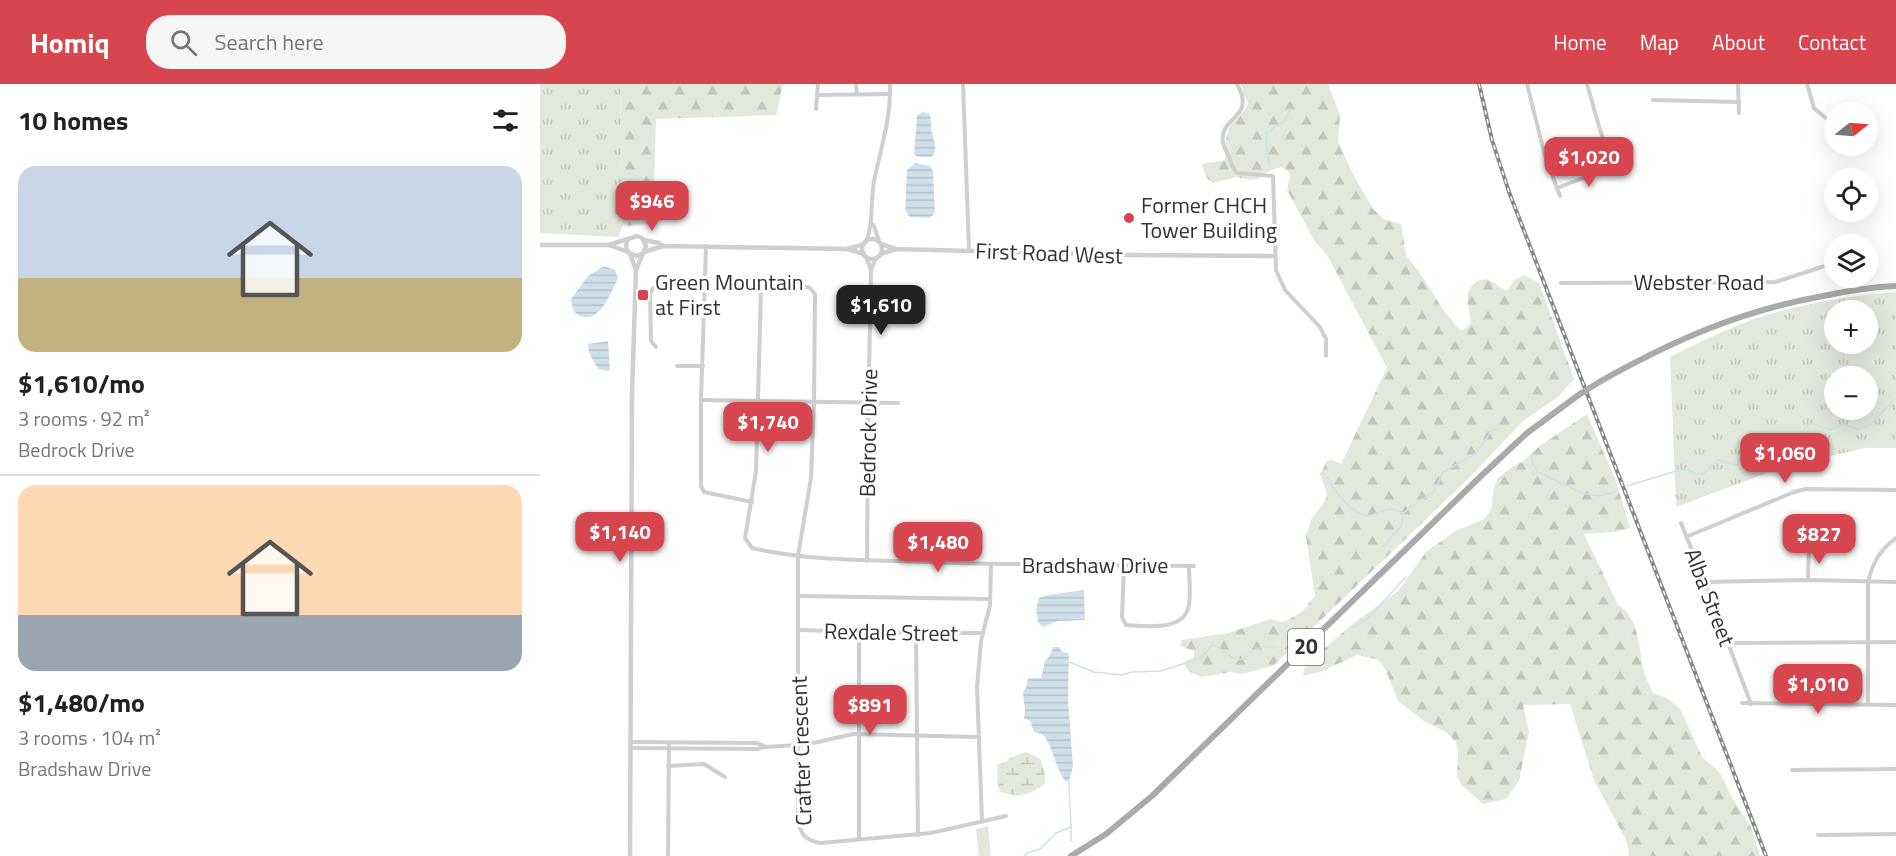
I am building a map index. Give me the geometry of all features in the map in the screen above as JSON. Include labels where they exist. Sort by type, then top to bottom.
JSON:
[{"type":"main road","name":"20","points":[[1071,856],[1106,834],[1152,796],[1480,477],[1527,433],[1580,394],[1674,342],[1721,322],[1761,309],[1801,300],[1896,286]]},
{"type":"street","points":[[816,109],[818,84]]},
{"type":"street","points":[[856,84],[857,94]]},
{"type":"street","points":[[865,255],[865,243],[872,224],[871,199],[888,128],[890,84]]},
{"type":"street","points":[[963,84],[969,250]]},
{"type":"street","points":[[1237,84],[1242,94],[1243,105],[1225,129],[1223,145],[1236,173],[1273,176],[1276,270],[1285,290],[1320,327],[1326,339],[1326,356]]},
{"type":"street","points":[[1527,84],[1539,136],[1560,196]]},
{"type":"street","points":[[1557,188],[1613,167],[1587,84]]},
{"type":"street","points":[[1738,84],[1739,113]]},
{"type":"street","points":[[1807,84],[1814,108],[1824,116]]},
{"type":"street","points":[[817,95],[890,94]]},
{"type":"street","points":[[1653,100],[1739,102]]},
{"type":"street","points":[[872,224],[880,242],[881,254]]},
{"type":"street","points":[[540,245],[609,245],[637,236],[644,240],[646,246],[636,270],[632,394],[630,856]]},
{"type":"street","points":[[629,238],[626,247],[636,270]]},
{"type":"street","name":"First Road West","points":[[847,249],[872,239],[896,249]]},
{"type":"street","name":"First Road West","points":[[644,240],[663,246]]},
{"type":"street","points":[[609,245],[636,256],[643,253]]},
{"type":"street","name":"First Road West","points":[[643,253],[663,246],[706,246],[847,249],[876,258],[896,249],[1275,256]]},
{"type":"street","points":[[706,246],[701,486],[704,492],[752,502]]},
{"type":"street","name":"Bedrock Drive","points":[[865,255],[872,270]]},
{"type":"street","name":"Bedrock Drive","points":[[867,561],[868,403],[872,270],[876,258]]},
{"type":"street","name":"Webster Road","points":[[1561,283],[1775,282],[1824,266]]},
{"type":"street","points":[[656,347],[651,341],[650,294],[653,288],[663,284],[705,283]]},
{"type":"street","name":"Bradshaw Drive","points":[[814,402],[815,294],[809,286],[771,285],[761,290],[756,471],[745,538],[752,548],[798,556],[867,561],[1191,566],[1190,603],[1183,617],[1163,626],[1126,625],[1122,617],[1124,566]]},
{"type":"street","points":[[677,366],[703,366]]},
{"type":"street","points":[[701,400],[898,404]]},
{"type":"street","name":"Crafter Crescent","points":[[814,402],[811,478],[798,556],[798,816],[802,834],[808,840],[821,843],[859,838],[918,835],[1006,816]]},
{"type":"street","points":[[1686,537],[1805,489],[1896,490]]},
{"type":"street","name":"Alba Street","points":[[1681,523],[1751,704]]},
{"type":"street","points":[[1868,705],[1869,583],[1872,565],[1878,555],[1896,538]]},
{"type":"street","points":[[1808,580],[1809,545]]},
{"type":"street","points":[[982,821],[977,736],[977,670],[990,599],[991,564]]},
{"type":"street","points":[[1705,582],[1808,580],[1896,582]]},
{"type":"street","points":[[798,596],[990,599]]},
{"type":"street","name":"Rexdale Street","points":[[798,630],[860,633],[983,633]]},
{"type":"street","points":[[859,838],[860,633]]},
{"type":"street","points":[[916,633],[918,835]]},
{"type":"street","points":[[1728,644],[1896,642]]},
{"type":"street","points":[[1742,703],[1896,705]]},
{"type":"street","points":[[630,748],[757,749],[799,745],[837,736],[859,734],[977,736]]},
{"type":"street","points":[[630,742],[757,743],[764,747]]},
{"type":"street","points":[[668,856],[669,743]]},
{"type":"street","points":[[668,766],[704,764],[725,777]]},
{"type":"street","points":[[1792,770],[1896,769]]},
{"type":"street","points":[[1818,835],[1896,834]]},
{"type":"green space","points":[[540,84],[620,84],[623,226],[618,237],[540,233]]},
{"type":"green space","points":[[620,84],[783,84],[776,115],[656,119],[653,224],[623,226]]},
{"type":"green space","points":[[1241,84],[1328,84],[1340,115],[1338,142],[1353,174],[1373,209],[1384,219],[1401,224],[1406,255],[1459,329],[1465,330],[1471,322],[1468,296],[1474,283],[1484,279],[1508,290],[1515,279],[1525,275],[1539,283],[1574,379],[1559,396],[1522,422],[1474,473],[1273,666],[1242,674],[1231,672],[1201,677],[1188,671],[1184,662],[1194,657],[1194,651],[1180,646],[1182,640],[1228,633],[1270,619],[1286,621],[1302,612],[1315,596],[1306,536],[1311,520],[1325,501],[1327,494],[1320,474],[1327,461],[1332,460],[1341,464],[1387,368],[1327,255],[1315,242],[1287,190],[1290,176],[1288,171],[1281,167],[1257,179],[1236,177],[1213,183],[1205,175],[1202,164],[1225,160],[1229,128],[1248,104]]},
{"type":"green space","points":[[1896,292],[1896,448],[1865,448],[1783,467],[1676,507],[1670,357],[1752,320],[1824,301],[1824,354],[1878,354],[1878,300],[1829,300]]},
{"type":"green space","points":[[1587,414],[1616,481],[1630,528],[1615,532],[1584,534],[1618,605],[1631,618],[1635,627],[1645,675],[1653,693],[1667,698],[1681,710],[1702,757],[1719,772],[1751,827],[1760,856],[1628,856],[1626,840],[1594,780],[1570,704],[1523,705],[1529,732],[1519,781],[1506,799],[1483,804],[1461,784],[1457,775],[1456,742],[1446,732],[1424,721],[1398,701],[1379,660],[1357,655],[1323,671],[1303,676],[1305,665],[1354,623],[1398,591],[1426,552],[1454,532],[1484,519],[1491,510],[1498,478]]},
{"type":"green space","points":[[1026,752],[1041,759],[1045,784],[1023,795],[1000,792],[997,765]]},
{"type":"green space","points":[[988,826],[991,856],[979,856],[976,829]]},
{"type":"shaded area","points":[[923,112],[930,114],[935,147],[932,157],[918,157],[914,154],[917,115]]},
{"type":"shaded area","points":[[915,163],[930,166],[933,171],[935,211],[929,218],[910,217],[905,211],[907,170]]},
{"type":"shaded area","points":[[604,266],[615,270],[618,278],[613,290],[596,314],[590,317],[578,315],[574,311],[571,299],[588,276]]},
{"type":"shaded area","points":[[608,341],[610,370],[607,371],[598,369],[590,354],[588,344]]},
{"type":"shaded area","points":[[1084,590],[1085,620],[1058,621],[1043,627],[1038,622],[1036,609],[1039,598]]},
{"type":"shaded area","points":[[1053,647],[1059,647],[1062,652],[1069,653],[1068,699],[1073,766],[1069,782],[1061,775],[1046,738],[1034,732],[1030,721],[1024,718],[1023,692],[1028,678],[1041,678],[1045,661]]},
{"type":"waterway","points":[[1269,166],[1266,134],[1286,119],[1290,109]]},
{"type":"waterway","points":[[1627,486],[1679,470],[1689,470],[1698,475],[1703,474],[1718,460],[1736,465],[1746,460],[1751,448],[1761,444],[1775,446],[1790,443],[1811,423],[1830,430],[1843,425],[1858,429],[1870,425],[1896,398]]},
{"type":"waterway","points":[[1384,546],[1402,525],[1403,513],[1433,491],[1442,473],[1476,453],[1492,430],[1501,429]]},
{"type":"waterway","points":[[1532,457],[1538,472],[1582,493],[1599,496],[1615,492]]},
{"type":"waterway","points":[[1327,477],[1345,503],[1358,513],[1372,515],[1386,509],[1403,513]]},
{"type":"waterway","points":[[1353,628],[1368,618],[1406,577]]},
{"type":"waterway","points":[[1069,662],[1094,672],[1122,675],[1132,672],[1161,671],[1201,658],[1212,645],[1239,660],[1259,648],[1274,648]]},
{"type":"waterway","points":[[1069,782],[1071,841]]},
{"type":"waterway","points":[[1025,856],[1027,853],[1040,849],[1056,833],[1071,827]]},
{"type":"railway","points":[[1479,84],[1492,140],[1509,192],[1766,856]]},
{"type":"place","name":"Former CHCH Tower Building","points":[[1129,218]]},
{"type":"place","name":"Green Mountain at First","points":[[643,295]]}]
